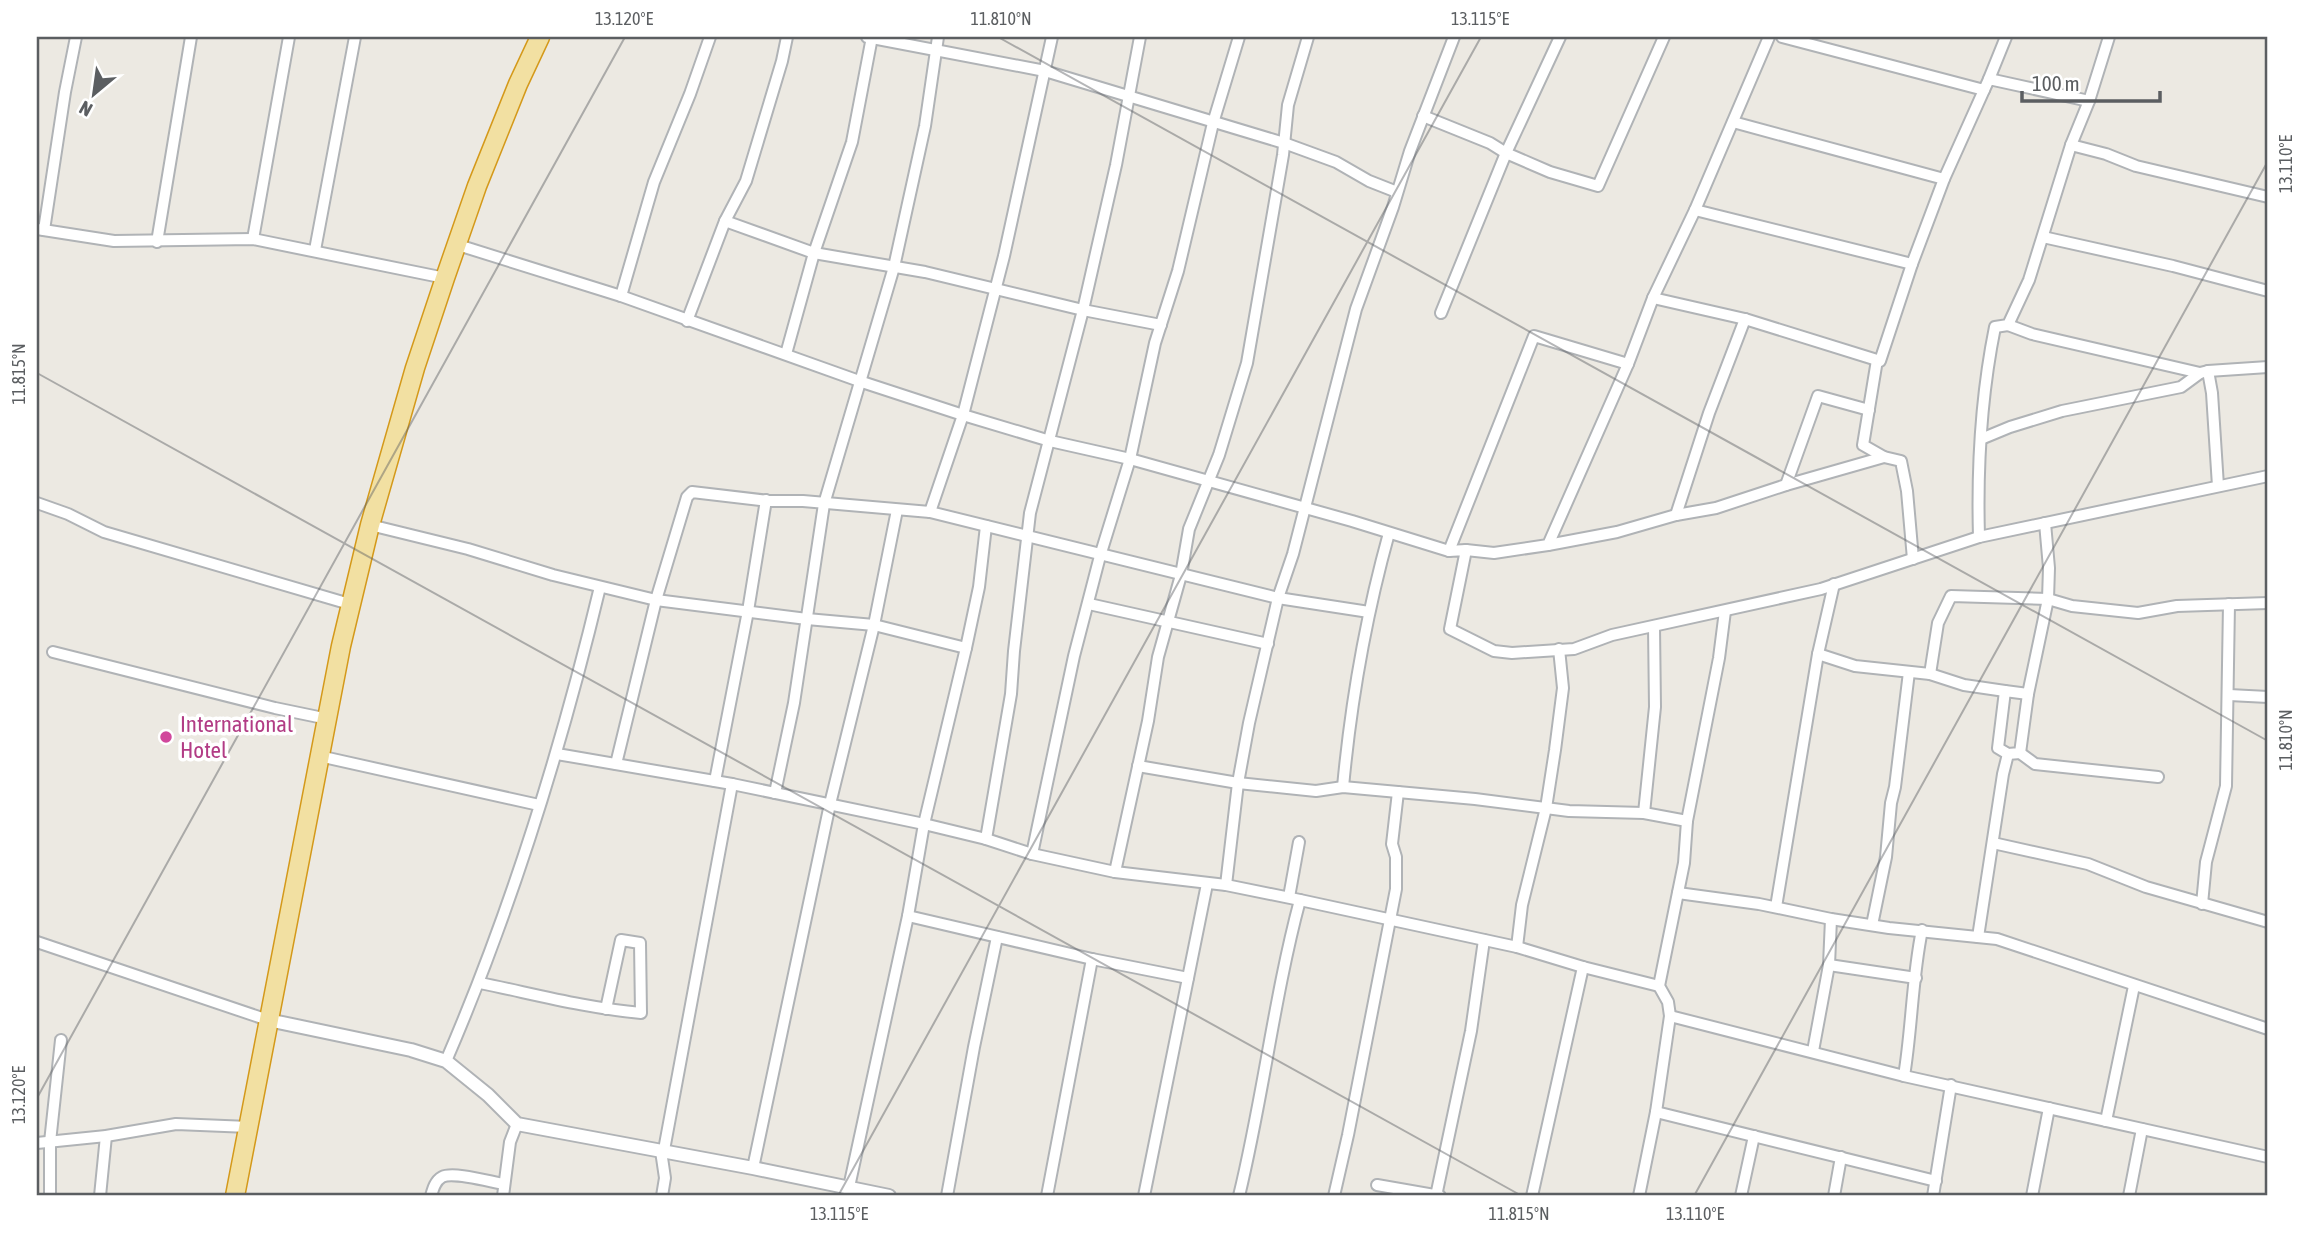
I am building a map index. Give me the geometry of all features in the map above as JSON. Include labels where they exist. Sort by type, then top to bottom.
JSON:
[{"type":"highway","points":[[236,1196],[319,756],[341,646],[353,605],[370,525],[415,368],[477,186],[540,37]]},
{"type":"street","points":[[76,37],[40,230],[114,241],[253,239],[445,278]]},
{"type":"street","points":[[157,242],[191,37]]},
{"type":"street","points":[[253,239],[289,37]]},
{"type":"street","points":[[315,250],[355,37]]},
{"type":"street","points":[[621,296],[653,182],[690,94],[710,37]]},
{"type":"street","points":[[687,321],[725,221],[746,181],[788,37]]},
{"type":"street","points":[[786,354],[814,253],[852,142],[870,37],[1045,71],[1284,143],[1336,162],[1369,181],[1397,192]]},
{"type":"street","points":[[775,793],[794,703],[824,504],[894,267],[925,126],[938,37]]},
{"type":"street","points":[[930,512],[964,415],[996,288],[1052,37]]},
{"type":"street","points":[[986,839],[1011,694],[1030,513],[1083,310],[1130,97],[1140,37]]},
{"type":"street","points":[[1032,854],[1074,656],[1100,556],[1130,458],[1140,404],[1178,271],[1213,123],[1239,37]]},
{"type":"street","points":[[1115,872],[1148,722],[1158,657],[1181,575],[1189,529],[1219,455],[1247,363],[1288,105],[1308,37]]},
{"type":"street","points":[[1226,885],[1238,783],[1278,598],[1305,509],[1356,309],[1423,116],[1454,37]]},
{"type":"street","points":[[1441,313],[1506,153],[1560,37]]},
{"type":"street","points":[[1423,116],[1490,143],[1550,172],[1598,186],[1664,37]]},
{"type":"street","points":[[1548,545],[1628,364],[1653,298],[1695,210],[1769,37]]},
{"type":"street","points":[[1782,37],[1984,90]]},
{"type":"street","points":[[1653,298],[1745,319],[1880,361],[1944,179],[2006,37]]},
{"type":"street","points":[[2008,325],[2029,280],[2071,145],[2089,102],[2109,37]]},
{"type":"street","points":[[1989,79],[2089,102]]},
{"type":"street","points":[[1733,121],[1944,179]]},
{"type":"street","points":[[2071,145],[2136,166],[2268,197]]},
{"type":"street","points":[[1695,210],[1912,264]]},
{"type":"street","points":[[725,221],[814,253],[996,288],[1083,310],[1161,325]]},
{"type":"street","points":[[2043,237],[2173,266],[2268,292]]},
{"type":"street","points":[[458,245],[621,296],[862,382],[964,415],[1050,440],[1130,458],[1448,551],[1494,553],[1616,532],[1716,508],[1884,457]]},
{"type":"street","points":[[1676,516],[1709,413],[1745,319]]},
{"type":"street","points":[[1979,537],[1979,470],[1986,370],[1995,327],[2008,325],[2032,334],[2204,372],[2268,367]]},
{"type":"street","points":[[1448,551],[1534,337],[1628,364]]},
{"type":"street","points":[[1877,360],[1863,445],[1884,457],[1901,461],[1907,491],[1913,559]]},
{"type":"street","points":[[1981,439],[2062,411],[2181,387],[2204,372]]},
{"type":"street","points":[[2204,372],[2212,393],[2218,486]]},
{"type":"street","points":[[1786,485],[1818,396],[1869,410]]},
{"type":"street","points":[[1466,550],[1450,629],[1494,651],[1512,653],[1574,649],[1612,635],[1834,584],[1979,537],[2268,476]]},
{"type":"street","points":[[616,764],[656,600],[687,498],[692,492],[930,512],[1278,598],[1369,612]]},
{"type":"street","points":[[715,781],[748,611],[766,500]]},
{"type":"street","points":[[37,503],[68,514],[104,532],[353,605]]},
{"type":"street","points":[[753,1168],[830,804],[874,625],[897,510]]},
{"type":"street","points":[[1978,937],[2003,774],[2014,754],[2048,599],[2049,568],[2045,523]]},
{"type":"street","points":[[370,525],[656,600],[874,625],[966,648]]},
{"type":"street","points":[[849,1187],[908,916],[924,824],[979,587],[986,526]]},
{"type":"street","points":[[1343,787],[1350,716],[1369,612],[1389,533]]},
{"type":"street","points":[[1776,907],[1818,654],[1834,584]]},
{"type":"street","points":[[446,1061],[480,983],[522,865],[577,684],[600,587]]},
{"type":"street","points":[[1930,674],[1938,623],[1951,596],[2048,599],[2072,606],[2138,613],[2177,606],[2268,603]]},
{"type":"street","points":[[1089,604],[1268,644]]},
{"type":"street","points":[[2202,904],[2206,862],[2226,786],[2229,604]]},
{"type":"street","points":[[1639,1196],[1656,1112],[1670,1016],[1668,1002],[1659,986],[1684,863],[1687,821],[1720,658],[1724,611]]},
{"type":"street","points":[[1644,813],[1655,707],[1654,627]]},
{"type":"street","points":[[1517,947],[1522,905],[1546,808],[1563,688],[1559,649]]},
{"type":"street","points":[[53,652],[328,719]]},
{"type":"street","points":[[1818,654],[1855,666],[1930,674],[1964,685],[2028,694]]},
{"type":"street","points":[[1872,925],[1886,857],[1909,672]]},
{"type":"street","points":[[2005,691],[1998,748],[2035,764],[2158,777]]},
{"type":"street","points":[[2229,695],[2268,698]]},
{"type":"street","points":[[557,754],[830,804],[924,824],[986,839],[1032,854],[1115,872],[1226,885],[1294,898],[1517,947],[1659,986]]},
{"type":"street","points":[[319,756],[539,805]]},
{"type":"street","points":[[1138,766],[1238,783],[1316,791],[1343,787],[1546,808],[1622,814],[1644,813],[1687,821]]},
{"type":"street","points":[[662,1196],[665,1178],[662,1151],[732,784]]},
{"type":"street","points":[[1334,1196],[1396,889],[1396,857],[1392,844],[1398,792]]},
{"type":"street","points":[[1239,1196],[1250,1152],[1287,948],[1299,842]]},
{"type":"street","points":[[1993,843],[2088,864],[2146,887],[2268,922]]},
{"type":"street","points":[[1144,1196],[1207,884]]},
{"type":"street","points":[[1678,892],[1776,907],[1830,919],[1997,939],[2268,1029]]},
{"type":"street","points":[[908,916],[1092,959],[1188,978]]},
{"type":"street","points":[[1813,1051],[1829,965],[1830,919]]},
{"type":"street","points":[[1904,1076],[1922,930]]},
{"type":"street","points":[[947,1196],[997,937]]},
{"type":"street","points":[[480,983],[562,1002],[606,1009],[640,1013],[640,943],[621,940],[606,1009]]},
{"type":"street","points":[[1377,1185],[1438,1196],[1471,1031],[1484,940]]},
{"type":"street","points":[[37,942],[268,1020],[411,1050],[446,1061],[488,1095],[517,1124],[889,1196]]},
{"type":"street","points":[[1047,1196],[1092,959]]},
{"type":"street","points":[[1829,965],[1916,978]]},
{"type":"street","points":[[1532,1196],[1583,967]]},
{"type":"street","points":[[2106,1121],[2134,986]]},
{"type":"street","points":[[1670,1016],[1904,1076],[2268,1157]]},
{"type":"street","points":[[50,1196],[50,1142],[61,1040]]},
{"type":"street","points":[[1933,1196],[1951,1085]]},
{"type":"street","points":[[2032,1196],[2049,1108]]},
{"type":"street","points":[[1656,1112],[1936,1181]]},
{"type":"street","points":[[37,1143],[106,1136],[176,1124],[249,1127]]},
{"type":"street","points":[[503,1196],[510,1142],[517,1124]]},
{"type":"street","points":[[2129,1196],[2142,1129]]},
{"type":"street","points":[[100,1196],[106,1136]]},
{"type":"street","points":[[1741,1196],[1754,1136]]},
{"type":"street","points":[[1834,1196],[1841,1157]]},
{"type":"street","points":[[432,1196],[434,1185],[441,1177],[451,1175],[504,1184]]},
{"type":"place","name":"International Hotel","points":[[166,737]]}]
